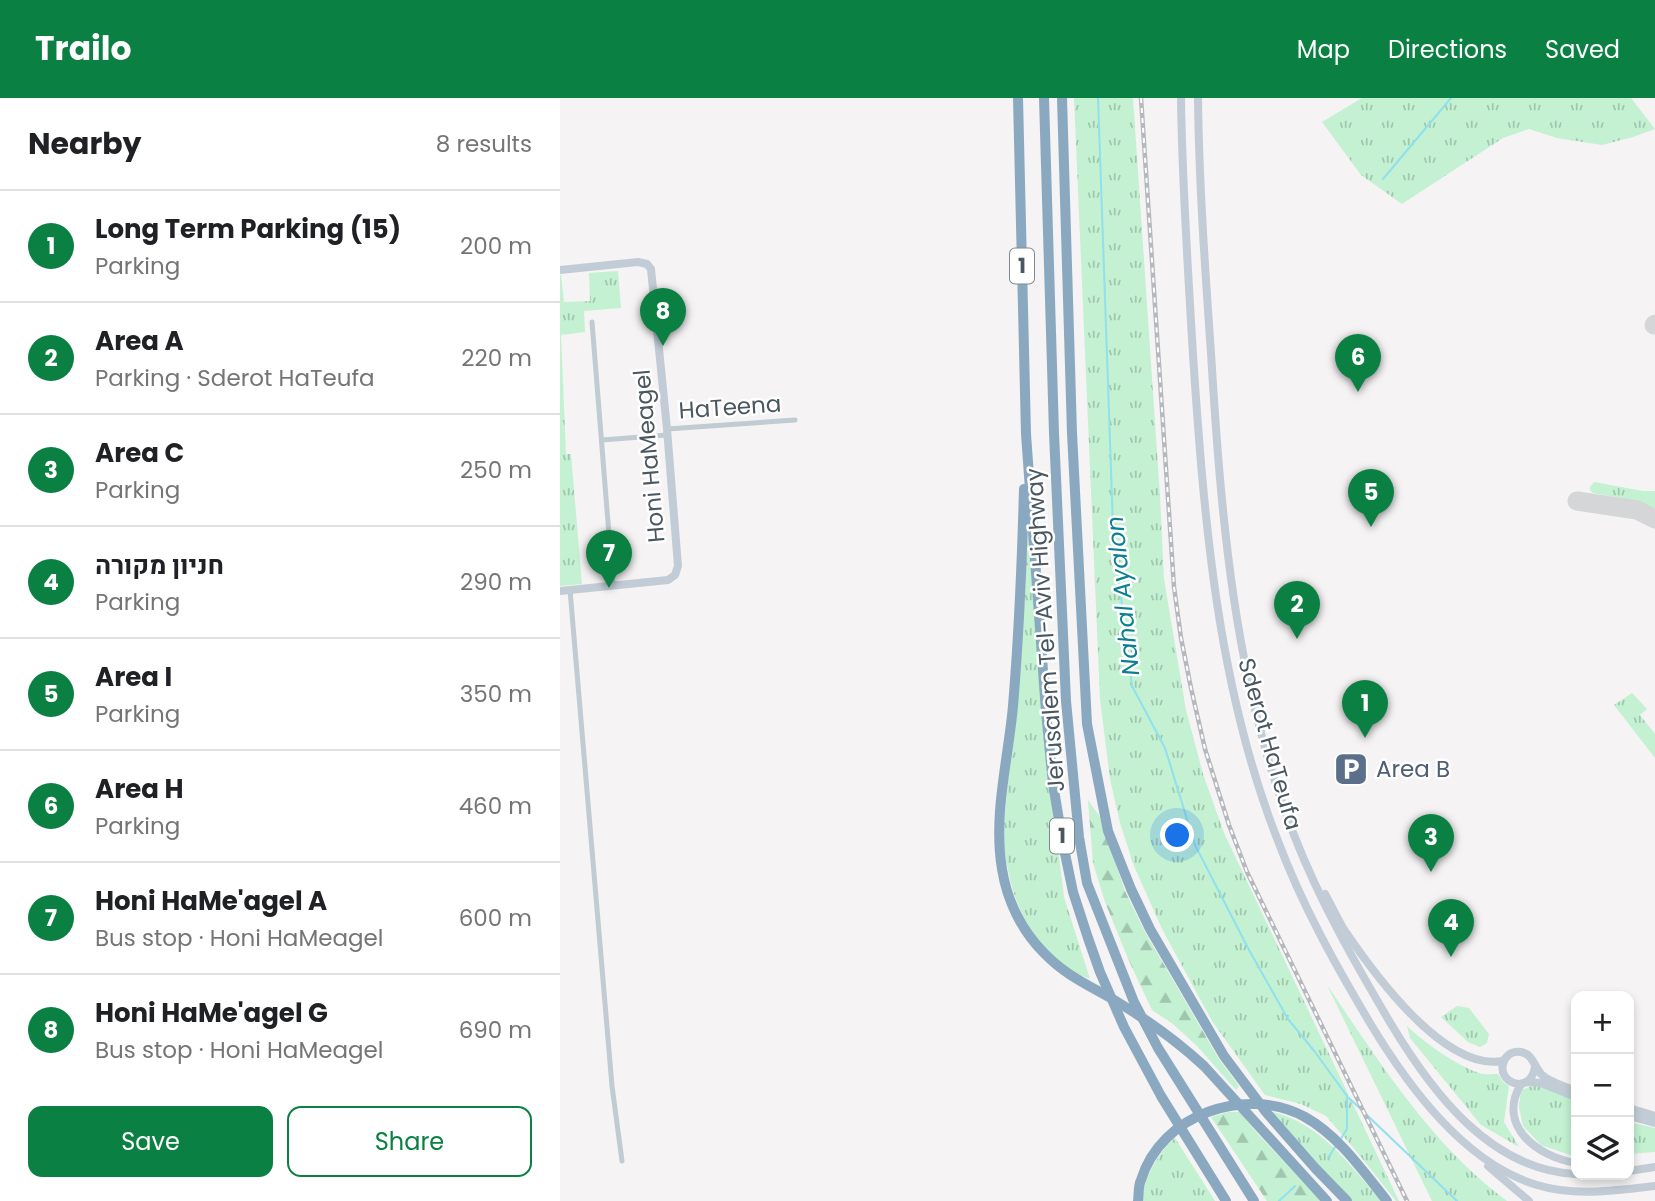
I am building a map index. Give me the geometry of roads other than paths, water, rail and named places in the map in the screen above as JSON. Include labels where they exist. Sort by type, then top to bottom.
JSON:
[{"type":"highway","name":"Jerusalem Tel-Aviv Highway","points":[[1018,98],[1026,434],[1045,712],[1057,808],[1073,892],[1100,972],[1124,1027],[1161,1097],[1226,1201]]},
{"type":"highway","name":"Jerusalem Tel-Aviv Highway","points":[[1044,98],[1054,433],[1066,701],[1079,837],[1087,883],[1152,1037],[1251,1196]]},
{"type":"highway","points":[[1062,98],[1072,433],[1087,724],[1106,821],[1118,858],[1150,929],[1224,1056],[1266,1112],[1347,1201]]},
{"type":"highway","points":[[1026,434],[1013,708],[998,836],[1002,871],[1014,910],[1026,932],[1043,953],[1062,970],[1118,1002],[1177,1043],[1204,1066],[1327,1201]]},
{"type":"highway","points":[[1138,1201],[1140,1182],[1147,1165],[1155,1151],[1178,1127],[1212,1110],[1245,1104],[1270,1104],[1303,1115],[1342,1146],[1387,1201]]},
{"type":"main road","name":"Sderot HaTeufa","points":[[1181,98],[1182,168],[1200,446],[1213,577],[1224,652],[1237,712],[1277,840],[1318,932],[1352,993],[1398,1067],[1419,1096],[1448,1127],[1501,1169],[1537,1185],[1562,1191],[1597,1192],[1655,1186]]},
{"type":"main road","name":"Sderot HaTeufa","points":[[1198,98],[1199,167],[1212,378],[1230,575],[1241,649],[1254,708],[1277,787],[1302,855],[1334,924],[1412,1057],[1459,1116],[1491,1143],[1542,1169],[1571,1174]]},
{"type":"main road","name":"Honi HaMeagel","points":[[560,270],[638,262],[650,266],[667,432],[677,571],[668,580],[565,591]]},
{"type":"main road","points":[[1302,855],[1343,927],[1387,988],[1413,1018],[1442,1041],[1486,1063],[1503,1061],[1514,1052],[1523,1052],[1531,1057],[1540,1073],[1571,1089]]},
{"type":"main road","points":[[1503,1061],[1502,1070],[1511,1082],[1541,1083],[1571,1095]]},
{"type":"main road","points":[[1535,1066],[1533,1076],[1516,1092],[1512,1108],[1513,1118],[1526,1138],[1552,1156],[1571,1162]]},
{"type":"main road","points":[[1634,1110],[1655,1116]]},
{"type":"main road","points":[[1633,1117],[1655,1123]]},
{"type":"main road","points":[[1448,1127],[1465,1146],[1530,1201]]},
{"type":"main road","points":[[1634,1168],[1655,1167]]},
{"type":"street","points":[[592,322],[613,585]]},
{"type":"street","name":"HaTeena","points":[[602,440],[795,419]]},
{"type":"street","points":[[565,591],[612,1086],[622,1161]]},
{"type":"waterway","name":"Nahal Ayalon","points":[[1098,98],[1113,527],[1132,686],[1165,748],[1195,845],[1249,950],[1288,1019],[1347,1096],[1347,1129],[1340,1140]]},
{"type":"waterway","points":[[1383,179],[1451,98]]},
{"type":"waterway","points":[[1349,1098],[1457,1201]]},
{"type":"waterway","name":"Nahal Ayalon","points":[[1328,1158],[1335,1147]]},
{"type":"waterway","name":"Nahal Ayalon","points":[[1279,1201],[1295,1186]]},
{"type":"railway","points":[[1141,98],[1174,587],[1181,638],[1205,749],[1247,872],[1407,1201]]},
{"type":"place","name":"Honi HaMe'agel G","points":[[663,346]]},
{"type":"place","name":"Area H","points":[[1358,392]]},
{"type":"place","name":"Area I","points":[[1371,527]]},
{"type":"place","name":"Honi HaMe'agel A","points":[[609,588]]},
{"type":"place","name":"Area A","points":[[1297,639]]},
{"type":"place","name":"Long Term Parking (15)","points":[[1365,738]]},
{"type":"place","name":"Area B","points":[[1351,769]]},
{"type":"place","name":"Area C","points":[[1431,872]]},
{"type":"place","name":"חניון מקורה","points":[[1451,957]]}]
